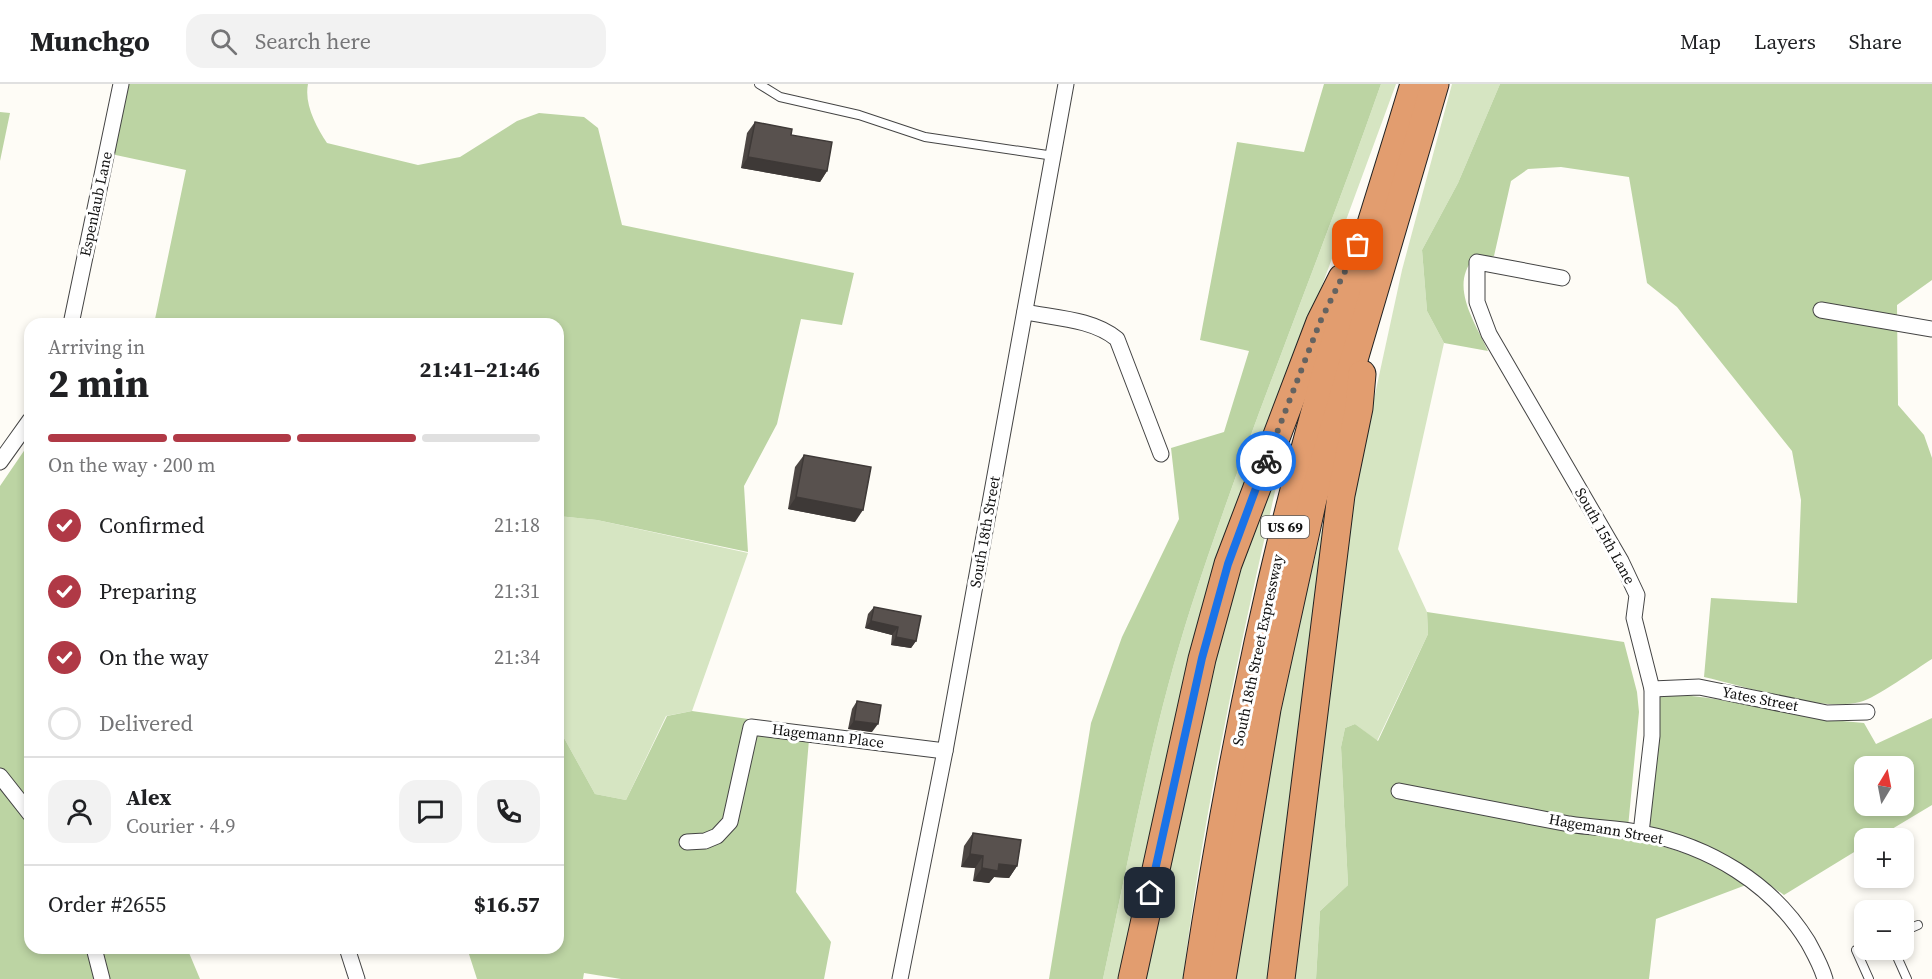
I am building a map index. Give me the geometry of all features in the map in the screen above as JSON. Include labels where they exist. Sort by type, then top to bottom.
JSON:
[{"type":"highway","name":"South 18th Street Expressway","points":[[1197,979],[1216,850],[1269,587],[1311,424],[1414,84]]},
{"type":"highway","name":"South 18th Street Expressway","points":[[1222,979],[1236,881],[1268,709],[1312,500],[1435,84]]},
{"type":"highway","points":[[1132,979],[1199,669],[1228,564],[1320,322],[1377,207]]},
{"type":"highway","points":[[1281,979],[1341,495],[1359,408],[1366,316]]},
{"type":"street","name":"Espenlaub Lane","points":[[72,318],[121,84]]},
{"type":"street","name":"South 18th Street","points":[[900,979],[945,751],[1066,84]]},
{"type":"street","name":"South 15th Lane","points":[[1562,278],[1477,262],[1477,302],[1489,334],[1621,561],[1637,595],[1634,618],[1652,689],[1652,736],[1641,833]]},
{"type":"street","points":[[1821,310],[1932,329]]},
{"type":"street","points":[[1025,312],[1092,325],[1107,331],[1117,339],[1161,454]]},
{"type":"street","points":[[0,462],[24,428]]},
{"type":"street","name":"Yates Street","points":[[1652,689],[1699,687],[1827,713],[1867,712]]},
{"type":"street","name":"Hagemann Place","points":[[687,842],[705,841],[717,836],[730,822],[751,727],[945,751]]},
{"type":"street","points":[[0,776],[24,806]]},
{"type":"street","name":"Hagemann Street","points":[[1400,791],[1588,827],[1641,833],[1683,844],[1728,864],[1766,891],[1797,924],[1822,965],[1824,979]]},
{"type":"street","points":[[96,954],[102,979]]},
{"type":"street","points":[[349,954],[357,979]]},
{"type":"lane","points":[[759,84],[780,97],[859,115],[926,137],[1054,156]]},
{"type":"lane","points":[[1914,927],[1918,925]]},
{"type":"lane","points":[[1860,960],[1869,979]]},
{"type":"lane","points":[[1898,960],[1907,979]]},
{"type":"green space","points":[[127,84],[308,84],[309,107],[327,143],[418,165],[460,157],[517,121],[539,113],[584,117],[598,128],[622,225],[854,273],[842,325],[801,319],[777,424],[744,486],[748,552],[597,520],[564,517],[564,318],[155,318],[186,170],[111,154]]},
{"type":"green space","points":[[1324,84],[1381,84],[1236,476],[1191,607],[1153,745],[1103,979],[1049,979],[1091,723],[1122,637],[1179,519],[1171,448],[1224,432],[1249,351],[1200,340],[1237,142],[1304,152]]},
{"type":"green space","points":[[1381,84],[1396,84],[1218,569],[1123,979],[1103,979],[1153,745],[1191,607],[1236,476]]},
{"type":"green space","points":[[1452,84],[1500,84],[1458,183],[1422,250],[1427,311],[1444,343],[1398,549],[1427,612],[1428,634],[1377,741],[1355,724],[1345,728],[1341,747],[1348,885],[1320,911],[1316,979],[1294,979],[1352,500],[1402,270]]},
{"type":"green space","points":[[1500,84],[1932,84],[1932,280],[1897,305],[1898,405],[1924,435],[1932,458],[1932,659],[1876,695],[1860,702],[1844,704],[1804,701],[1704,677],[1711,598],[1797,603],[1801,500],[1792,451],[1677,307],[1647,283],[1629,177],[1561,167],[1528,169],[1511,181],[1494,256],[1474,258],[1467,269],[1464,280],[1464,292],[1471,316],[1488,351],[1444,343],[1427,311],[1422,250],[1458,183]]},
{"type":"green space","points":[[0,112],[10,113],[0,161]]},
{"type":"green space","points":[[1287,438],[1242,640],[1215,775],[1183,979],[1140,979],[1213,639]]},
{"type":"green space","points":[[24,451],[24,954],[190,954],[200,979],[0,979],[0,486]]},
{"type":"green space","points":[[1326,512],[1276,979],[1235,979],[1278,724],[1293,649]]},
{"type":"green space","points":[[564,517],[597,520],[748,553],[692,711],[666,716],[626,800],[595,794],[564,738]]},
{"type":"green space","points":[[1427,612],[1624,642],[1637,692],[1639,712],[1627,838],[1689,855],[1718,868],[1746,885],[1656,919],[1649,979],[1316,979],[1320,911],[1348,885],[1341,747],[1345,728],[1355,724],[1378,741],[1428,634]]},
{"type":"green space","points":[[1662,694],[1713,699],[1813,717],[1864,723],[1876,744],[1932,718],[1932,805],[1914,816],[1914,756],[1854,756],[1854,816],[1914,816],[1894,828],[1854,828],[1854,852],[1784,895],[1737,865],[1653,828],[1647,823],[1655,701]]},
{"type":"green space","points":[[692,711],[810,728],[796,892],[831,942],[824,979],[621,979],[584,973],[583,979],[477,979],[469,954],[564,954],[564,738],[595,794],[626,800],[667,716]]},
{"type":"building","points":[[755,122],[792,129],[791,135],[832,142],[827,171],[748,157]]},
{"type":"building","points":[[804,455],[871,467],[863,510],[796,497]]},
{"type":"building","points":[[874,607],[921,616],[916,641],[896,637],[898,627],[871,621]]},
{"type":"building","points":[[857,701],[881,705],[878,724],[854,721]]},
{"type":"building","points":[[973,833],[1021,840],[1017,866],[999,864],[998,871],[982,868],[983,856],[970,854]]},
{"type":"way so far","points":[[1266,461],[1320,322],[1358,245]]},
{"type":"route","points":[[1150,893],[1202,658],[1228,564],[1266,461]]}]
